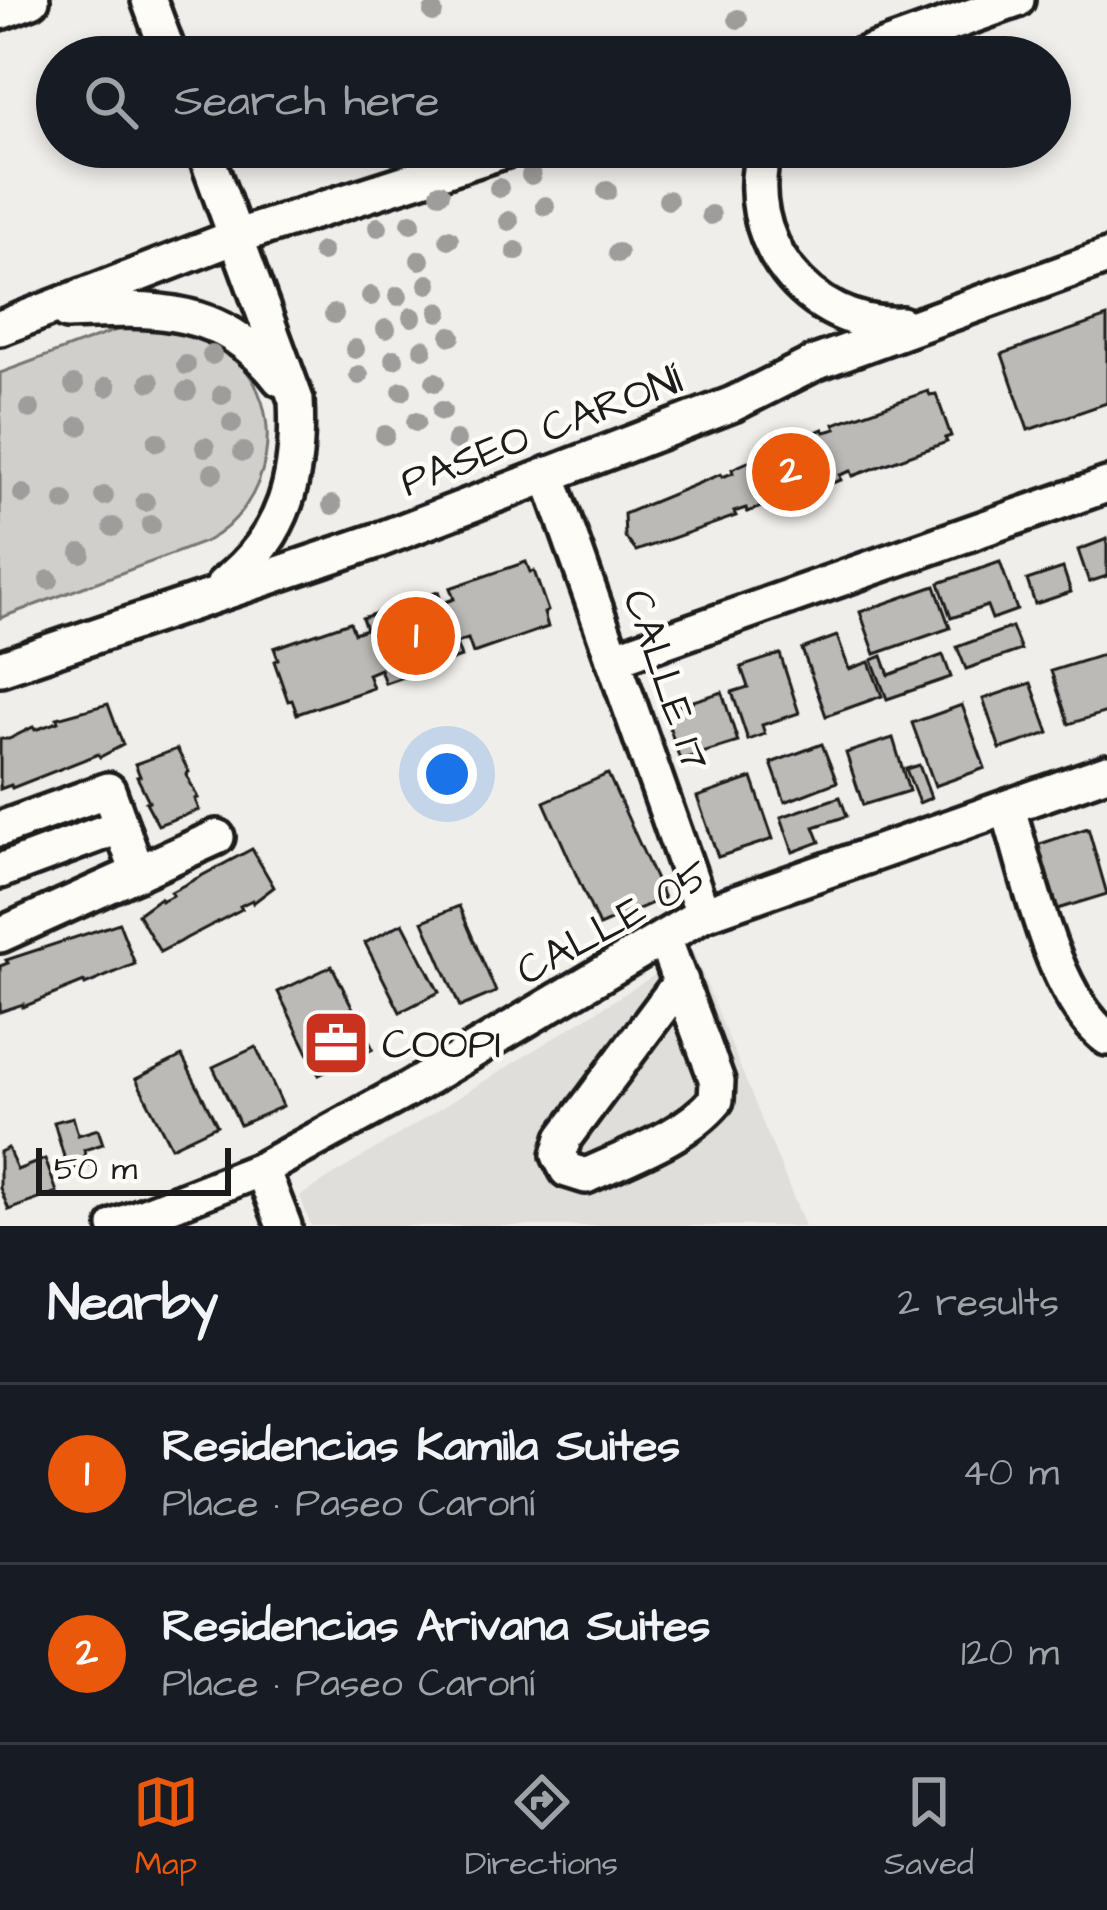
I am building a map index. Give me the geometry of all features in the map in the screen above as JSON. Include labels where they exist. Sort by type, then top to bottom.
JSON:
[{"type":"street","points":[[0,12],[32,0]]},
{"type":"street","points":[[149,0],[162,36]]},
{"type":"street","points":[[916,36],[1017,0]]},
{"type":"street","points":[[209,597],[250,564],[279,519],[293,470],[296,400],[210,168]]},
{"type":"street","points":[[0,328],[235,237],[450,168]]},
{"type":"street","points":[[762,168],[761,214],[779,261],[797,283],[842,315],[891,325],[924,323]]},
{"type":"street","name":"PASEO CARONÍ","points":[[0,668],[380,540],[733,404],[815,362],[1107,257]]},
{"type":"street","points":[[35,314],[134,309],[180,313],[212,322],[264,358],[296,400]]},
{"type":"street","name":"CALLE 17","points":[[548,473],[704,914]]},
{"type":"street","points":[[614,659],[1107,485]]},
{"type":"street","name":"CALLE 05","points":[[116,1226],[262,1169],[429,1078],[704,914],[1107,772]]},
{"type":"street","points":[[0,829],[108,790],[138,873]]},
{"type":"street","points":[[1008,809],[1065,986],[1090,1025],[1107,1038]]},
{"type":"street","points":[[0,871],[121,826]]},
{"type":"street","points":[[0,935],[217,837]]},
{"type":"street","points":[[664,938],[681,981],[717,1081],[716,1100],[684,1127],[630,1156],[586,1175],[567,1170],[559,1155],[564,1138],[681,981]]},
{"type":"street","points":[[262,1169],[284,1226]]},
{"type":"shaded area","points":[[164,324],[226,350],[251,378],[267,429],[266,456],[245,506],[205,542],[0,618],[0,373],[127,326]]},
{"type":"shaded area","points":[[693,951],[805,1226],[311,1226],[300,1196]]},
{"type":"building","points":[[1107,317],[1107,403],[1028,430],[1002,354]]},
{"type":"building","points":[[928,391],[936,394],[951,436],[945,438],[947,442],[853,476],[851,471],[840,475],[841,480],[747,512],[746,508],[734,512],[736,516],[636,551],[625,537],[624,514],[733,473],[732,469],[823,429],[836,429],[834,424]]},
{"type":"building","points":[[1107,539],[1107,576],[1089,582],[1078,550]]},
{"type":"building","points":[[526,562],[530,572],[534,571],[548,611],[544,613],[548,627],[473,653],[468,639],[456,643],[461,657],[385,683],[380,669],[368,674],[373,688],[297,714],[292,700],[288,701],[274,648],[350,622],[354,633],[366,629],[362,618],[438,592],[442,603],[454,599],[450,588]]},
{"type":"building","points":[[1000,562],[1017,610],[992,619],[987,606],[951,618],[939,583]]},
{"type":"building","points":[[1063,568],[1071,592],[1035,604],[1027,580]]},
{"type":"building","points":[[935,586],[950,628],[875,654],[860,612]]},
{"type":"building","points":[[1012,627],[1021,650],[966,669],[957,647]]},
{"type":"building","points":[[837,636],[849,669],[869,662],[882,696],[826,716],[802,649]]},
{"type":"building","points":[[780,654],[799,713],[762,725],[765,734],[748,740],[732,692],[748,687],[741,667]]},
{"type":"building","points":[[943,655],[951,677],[887,699],[872,660],[882,656],[889,675]]},
{"type":"building","points":[[1102,655],[1107,670],[1107,712],[1069,724],[1051,671]]},
{"type":"building","points":[[1031,683],[1049,733],[1000,749],[983,699]]},
{"type":"building","points":[[722,692],[738,742],[680,760],[664,710]]},
{"type":"building","points":[[108,704],[123,745],[0,789],[0,739]]},
{"type":"building","points":[[962,705],[985,768],[935,786],[912,723]]},
{"type":"building","points":[[893,738],[909,791],[863,805],[846,753]]},
{"type":"building","points":[[822,744],[837,782],[785,802],[771,763]]},
{"type":"building","points":[[177,749],[199,810],[158,825],[135,764]]},
{"type":"building","points":[[919,765],[931,798],[919,803],[906,769]]},
{"type":"building","points":[[608,774],[664,898],[599,926],[544,802]]},
{"type":"building","points":[[752,778],[773,839],[718,857],[697,797]]},
{"type":"building","points":[[840,797],[847,816],[814,827],[820,842],[793,852],[781,817]]},
{"type":"building","points":[[1088,828],[1107,894],[1058,909],[1037,845]]},
{"type":"building","points":[[252,849],[274,887],[160,952],[138,914]]},
{"type":"building","points":[[459,906],[496,992],[460,1007],[423,921]]},
{"type":"building","points":[[119,923],[135,964],[0,1012],[0,966],[6,960]]},
{"type":"building","points":[[403,923],[439,992],[400,1012],[365,943]]},
{"type":"building","points":[[332,966],[373,1049],[319,1075],[278,992]]},
{"type":"building","points":[[256,1047],[283,1106],[240,1125],[213,1067]]},
{"type":"building","points":[[182,1056],[217,1125],[171,1147],[136,1079]]},
{"type":"building","points":[[73,1117],[78,1135],[98,1129],[103,1144],[84,1150],[88,1165],[68,1171],[54,1122]]},
{"type":"building","points":[[8,1148],[17,1170],[45,1159],[57,1192],[9,1210],[0,1188],[0,1152]]},
{"type":"place","name":"Residencias Arivana Suites","points":[[791,472]]},
{"type":"place","name":"Residencias Kamila Suites","points":[[416,636]]},
{"type":"place","name":"COOPI","points":[[336,1043]]}]
